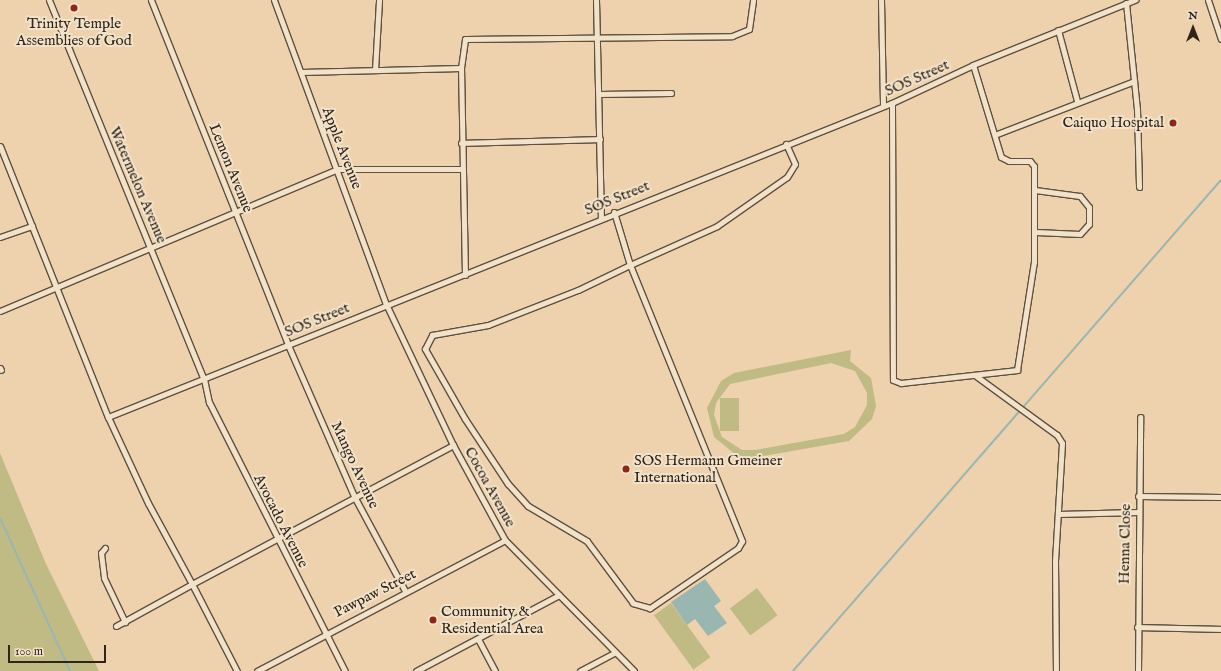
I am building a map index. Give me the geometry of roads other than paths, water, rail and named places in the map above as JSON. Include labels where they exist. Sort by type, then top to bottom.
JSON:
[{"type":"street","name":"Watermelon Avenue","points":[[49,0],[151,246],[204,379]]},
{"type":"street","name":"Lemon Avenue","points":[[151,0],[288,345]]},
{"type":"street","name":"Apple Avenue","points":[[274,0],[386,304]]},
{"type":"street","points":[[375,70],[379,0]]},
{"type":"street","points":[[596,0],[601,218]]},
{"type":"street","points":[[465,275],[461,143],[461,68],[462,45],[471,36],[597,37],[740,35],[752,22],[753,0]]},
{"type":"street","points":[[881,0],[883,106]]},
{"type":"street","name":"SOS Street","points":[[108,417],[386,304],[465,275],[614,212],[892,103],[973,65],[1135,0]]},
{"type":"street","points":[[1208,0],[1221,39]]},
{"type":"street","points":[[1126,3],[1134,81],[1139,188]]},
{"type":"street","points":[[1058,30],[1077,100]]},
{"type":"street","points":[[892,103],[891,374],[893,380],[901,383],[1011,372],[1019,367],[1036,232],[1032,163],[1004,160],[997,134],[973,65]]},
{"type":"street","points":[[301,72],[461,68]]},
{"type":"street","points":[[997,134],[1077,100],[1134,81]]},
{"type":"street","points":[[599,94],[671,93]]},
{"type":"street","points":[[461,143],[600,140]]},
{"type":"street","points":[[614,212],[630,265],[742,541],[738,548],[650,608],[633,603],[587,541],[528,506],[508,484],[464,419],[425,349],[432,335],[473,330],[495,323],[630,265],[717,226],[787,177],[795,164],[786,144]]},
{"type":"street","points":[[0,146],[58,286],[108,417],[148,503],[237,671]]},
{"type":"street","points":[[0,311],[235,209],[337,169],[462,170]]},
{"type":"street","points":[[1034,190],[1080,196],[1089,207],[1089,224],[1080,234],[1036,232]]},
{"type":"street","points":[[0,237],[32,226]]},
{"type":"street","name":"Cocoa Avenue","points":[[386,304],[453,445],[505,540],[634,671]]},
{"type":"street","name":"Mango Avenue","points":[[288,345],[355,498],[405,591]]},
{"type":"street","points":[[976,376],[1061,439],[1058,514],[1056,671]]},
{"type":"street","name":"Avocado Avenue","points":[[204,379],[209,402],[277,541],[345,671]]},
{"type":"street","name":"Henna Close","points":[[1138,671],[1138,496],[1140,417]]},
{"type":"street","points":[[116,626],[192,584],[277,541],[453,445]]},
{"type":"street","points":[[1138,496],[1221,497]]},
{"type":"street","points":[[1058,514],[1138,512]]},
{"type":"street","name":"Pawpaw Street","points":[[256,671],[325,632],[505,540]]},
{"type":"street","points":[[105,548],[101,553],[104,578],[124,622]]},
{"type":"street","points":[[416,671],[560,595]]},
{"type":"street","points":[[1137,627],[1221,629]]},
{"type":"street","points":[[478,639],[495,671]]},
{"type":"street","points":[[580,671],[615,652]]},
{"type":"water","points":[[705,579],[721,601],[714,606],[727,623],[708,636],[695,619],[687,625],[671,602]]},
{"type":"waterway","points":[[793,671],[1221,180]]},
{"type":"waterway","points":[[0,518],[70,671]]},
{"type":"place","name":"Trinity Temple Assemblies of God","points":[[74,8]]},
{"type":"place","name":"Caiquo Hospital","points":[[1173,123]]},
{"type":"place","name":"SOS Hermann Gmeiner International","points":[[626,469]]},
{"type":"place","name":"Community & Residential Area","points":[[433,620]]}]
